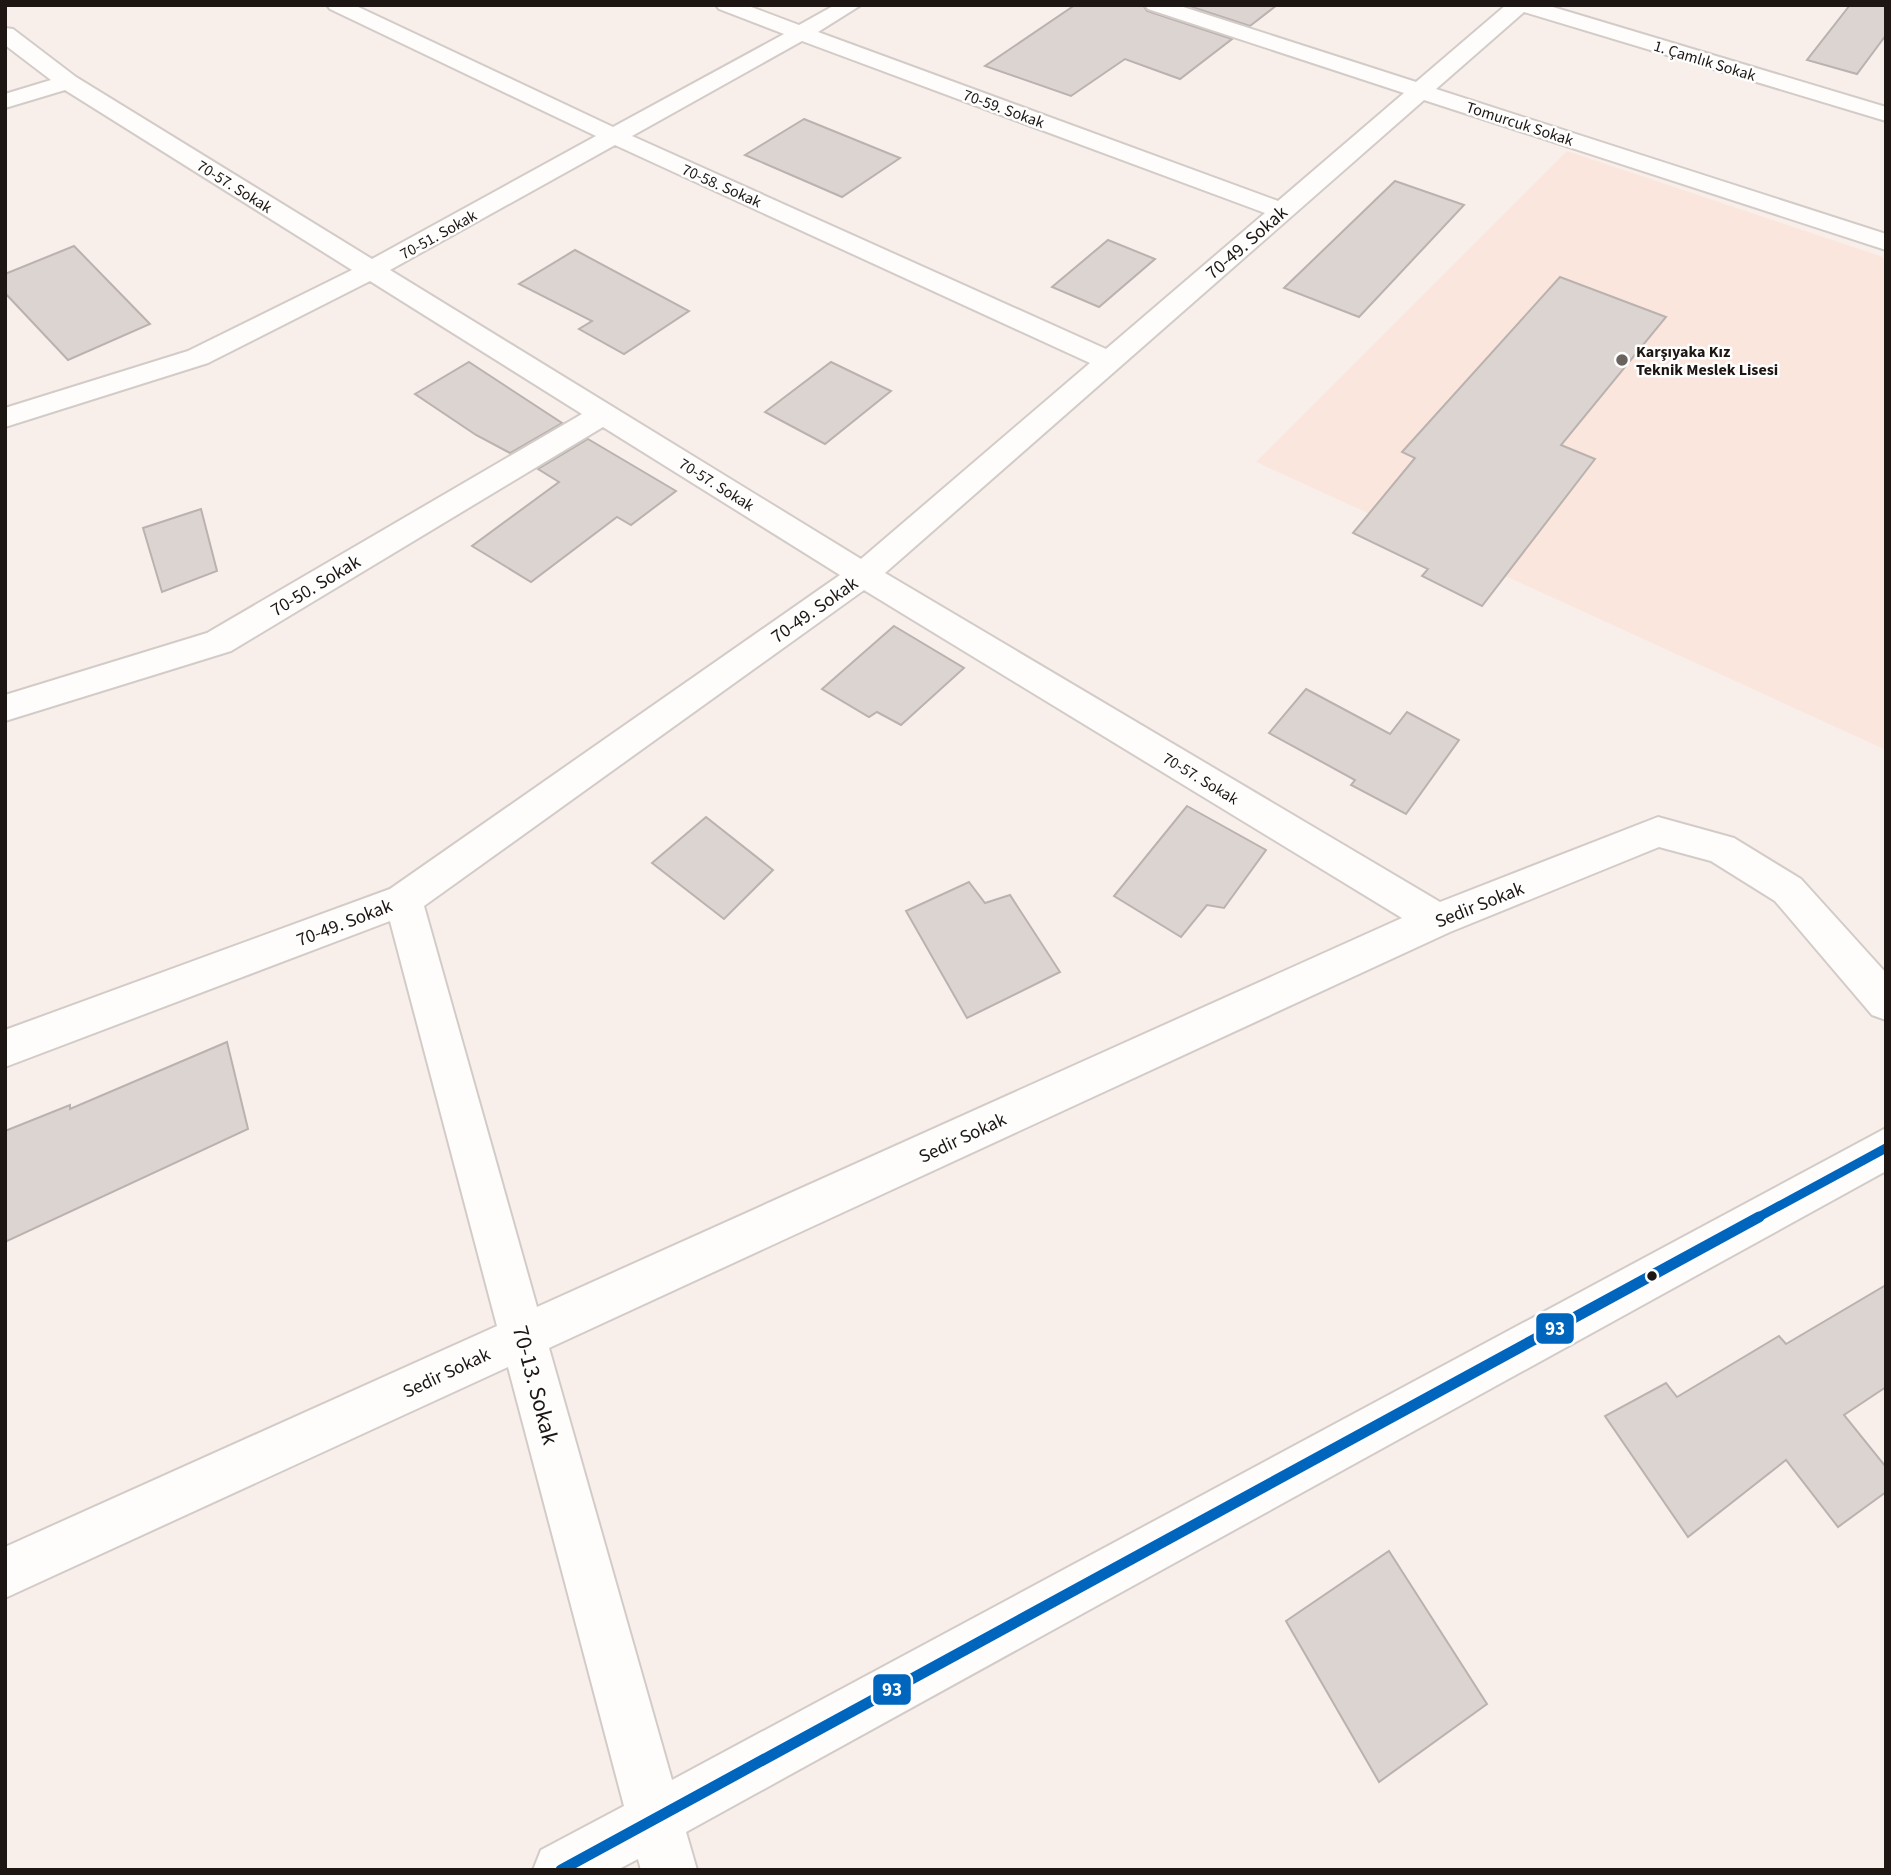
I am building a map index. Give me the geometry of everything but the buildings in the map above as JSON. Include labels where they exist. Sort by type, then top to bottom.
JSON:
[{"type":"street","name":"70-58. Sokak","points":[[337,5],[614,136],[1109,361]]},
{"type":"street","name":"70-59. Sokak","points":[[726,5],[1283,211]]},
{"type":"street","name":"70-51. Sokak","points":[[5,418],[198,357],[372,271],[851,5]]},
{"type":"street","name":"Tomurcuk Sokak","points":[[1155,5],[1886,242]]},
{"type":"street","name":"70-49. Sokak","points":[[5,1049],[403,900],[863,575],[1521,5]]},
{"type":"street","name":"1. Çamlık Sokak","points":[[1521,5],[1886,114]]},
{"type":"street","name":"70-57. Sokak","points":[[5,34],[68,82],[863,575],[1437,920]]},
{"type":"street","points":[[5,101],[68,82]]},
{"type":"street","name":"70-50. Sokak","points":[[5,708],[219,642],[603,414]]},
{"type":"street","name":"Sedir Sokak","points":[[5,1573],[1437,920],[1658,832],[1721,849],[1788,890],[1886,1002]]},
{"type":"street","name":"70-13. Sokak","points":[[403,900],[669,1870]]},
{"type":"street","points":[[561,1870],[1886,1148]]},
{"type":"shaded area","name":"Karşıyaka Kız Teknik Meslek Lisesi","points":[[1567,151],[1886,258],[1886,750],[1256,462]]},
{"type":"transit line","name":"93","points":[[561,1870],[1886,1148]]},
{"type":"place","name":"Karşıyaka Kız Teknik Meslek Lisesi","points":[[1622,360]]}]
